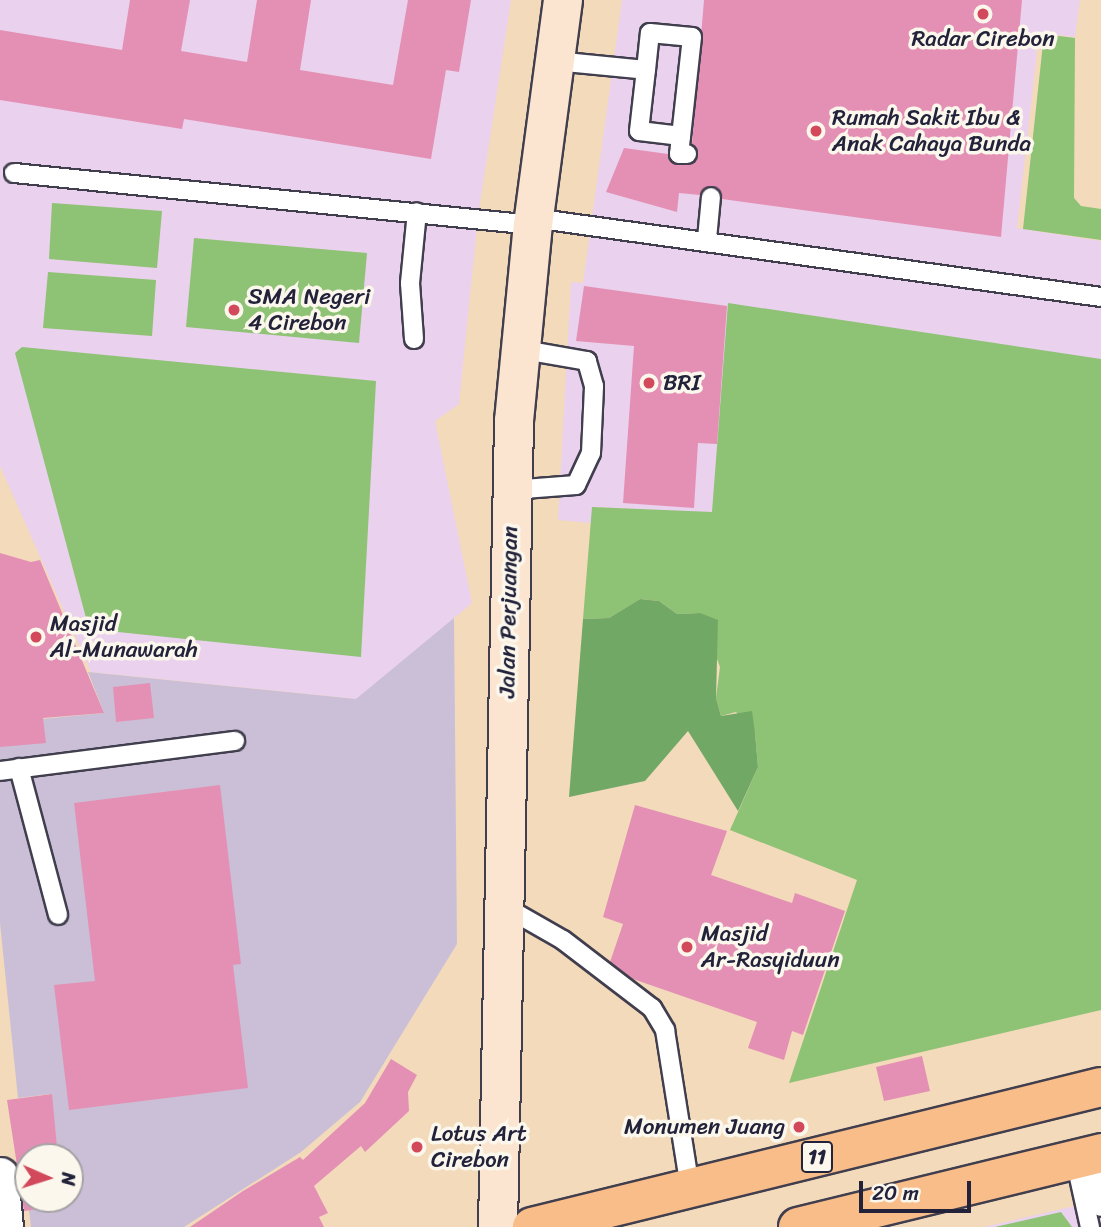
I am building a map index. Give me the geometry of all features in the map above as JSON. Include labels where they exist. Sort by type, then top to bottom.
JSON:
[{"type":"highway","name":"11","points":[[532,1227],[1101,1087]]},
{"type":"highway","points":[[798,1227],[1088,1156]]},
{"type":"street","name":"Jalan Perjuangan","points":[[498,1227],[507,908],[510,490],[519,348],[563,0]]},
{"type":"street","points":[[0,1175],[5,1227]]},
{"type":"lane","points":[[681,136],[639,131],[650,33],[692,37],[681,136],[679,154],[687,154]]},
{"type":"lane","points":[[555,61],[646,70]]},
{"type":"lane","points":[[14,173],[707,239],[1101,298]]},
{"type":"lane","points":[[707,239],[711,197]]},
{"type":"lane","points":[[414,339],[410,283],[417,212]]},
{"type":"lane","points":[[510,490],[576,485],[591,453],[594,386],[587,361],[519,348]]},
{"type":"lane","points":[[0,771],[235,741]]},
{"type":"lane","points":[[19,768],[58,915]]},
{"type":"lane","points":[[507,908],[563,940],[653,1008],[665,1030],[690,1188]]},
{"type":"lane","points":[[1088,1156],[1101,1207]]},
{"type":"lane","points":[[1088,1156],[1090,1227]]},
{"type":"shaded area","name":"SMA Negeri 4 Cirebon","points":[[0,0],[511,0],[478,216],[459,404],[435,421],[472,603],[357,699],[91,672],[0,466]]},
{"type":"shaded area","name":"Rumah Sakit Ibu & Anak Cahaya Bunda","points":[[622,0],[1080,0],[1075,37],[1039,33],[1017,228],[1101,241],[1101,360],[712,513],[593,507],[591,523],[558,520],[571,282],[583,283]]},
{"type":"shaded area","points":[[454,618],[457,944],[360,1102],[301,1152],[184,1227],[31,1227],[29,1213],[84,1213],[84,1143],[56,1143],[51,1094],[18,1098],[0,923],[0,723],[104,713],[88,672],[356,699]]},
{"type":"shaded area","points":[[1101,1200],[1101,1227],[984,1227]]},
{"type":"green space","points":[[1044,34],[1075,38],[1074,198],[1081,206],[1101,209],[1101,240],[1023,229]]},
{"type":"green space","points":[[52,203],[162,211],[157,268],[49,259]]},
{"type":"green space","points":[[194,238],[367,253],[359,343],[186,327]]},
{"type":"green space","points":[[48,272],[156,280],[152,336],[43,328]]},
{"type":"green space","points":[[728,303],[1101,359],[1101,1010],[789,1083],[857,880],[730,830],[758,767],[755,733],[736,712],[721,716],[716,698],[720,667],[700,613],[677,614],[659,601],[640,599],[609,618],[583,619],[592,507],[712,512]]},
{"type":"green space","points":[[22,347],[376,381],[361,657],[89,629],[15,353]]},
{"type":"green space","points":[[640,599],[659,601],[677,614],[700,613],[718,620],[716,698],[721,716],[752,711],[755,733],[758,767],[738,811],[688,731],[645,781],[569,797],[583,619],[609,618]]},
{"type":"green space","points":[[1061,1212],[1072,1227],[995,1227]]},
{"type":"building","points":[[130,0],[190,0],[181,51],[247,62],[257,0],[311,0],[300,70],[393,85],[408,0],[471,0],[459,72],[446,70],[431,159],[184,119],[182,129],[0,100],[0,30],[122,50]]},
{"type":"building","points":[[704,0],[1022,0],[1001,237],[722,199],[713,186],[700,195],[679,193],[677,212],[606,192],[624,148],[668,154],[678,165],[697,159],[692,144]]},
{"type":"building","points":[[584,286],[727,306],[717,444],[698,443],[694,508],[623,503],[634,346],[576,341]]},
{"type":"building","name":"Masjid Al-Munawarah","points":[[0,553],[31,562],[40,560],[104,713],[43,718],[46,743],[0,747]]},
{"type":"building","points":[[150,683],[154,718],[116,722],[113,687]]},
{"type":"building","points":[[220,785],[241,964],[233,965],[248,1088],[69,1110],[54,985],[95,981],[74,803]]},
{"type":"building","points":[[635,805],[727,831],[711,875],[792,903],[795,893],[845,911],[803,1035],[792,1031],[784,1060],[748,1048],[757,1022],[633,979],[610,962],[623,924],[603,917]]},
{"type":"building","points":[[922,1056],[930,1091],[884,1101],[876,1067]]},
{"type":"building","points":[[391,1059],[417,1075],[408,1092],[409,1111],[365,1152],[361,1146],[314,1186],[328,1213],[319,1217],[324,1227],[190,1227],[300,1157],[303,1160],[365,1103]]},
{"type":"building","points":[[52,1094],[57,1143],[14,1143],[14,1146],[7,1100]]},
{"type":"place","name":"Radar Cirebon","points":[[983,14]]},
{"type":"place","name":"Rumah Sakit Ibu & Anak Cahaya Bunda","points":[[816,131]]},
{"type":"place","name":"SMA Negeri 4 Cirebon","points":[[234,310]]},
{"type":"place","name":"BRI","points":[[649,383]]},
{"type":"place","name":"Masjid Al-Munawarah","points":[[36,637]]},
{"type":"place","name":"Masjid Ar-Rasyiduun","points":[[687,947]]},
{"type":"place","name":"Monumen Juang","points":[[799,1127]]},
{"type":"place","name":"Lotus Art Cirebon","points":[[417,1147]]}]
